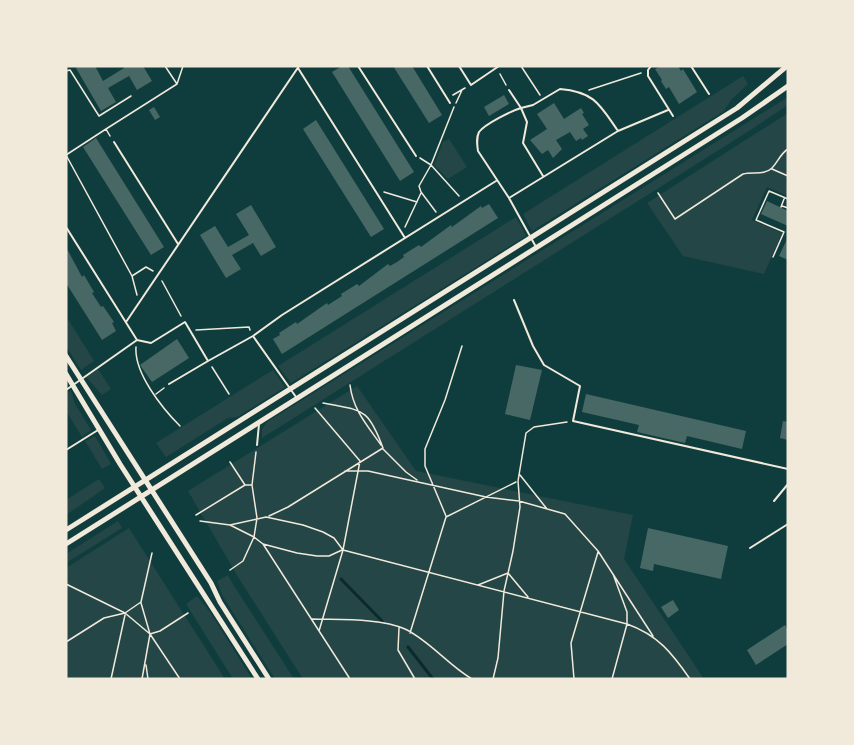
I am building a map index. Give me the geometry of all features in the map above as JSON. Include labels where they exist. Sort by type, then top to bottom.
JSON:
[{"type":"street","points":[[66,530],[737,108],[786,66]]},
{"type":"street","points":[[66,544],[742,118],[788,86]]},
{"type":"street","points":[[66,356],[269,679]]},
{"type":"street","points":[[66,374],[140,497],[258,679]]},
{"type":"lane","points":[[358,66],[416,156]]},
{"type":"lane","points":[[427,66],[450,103]]},
{"type":"lane","points":[[459,66],[471,85],[497,67]]},
{"type":"lane","points":[[651,66],[648,76],[673,116]]},
{"type":"lane","points":[[691,66],[709,94]]},
{"type":"lane","points":[[126,322],[298,67],[405,238]]},
{"type":"lane","points":[[536,247],[509,198],[478,151],[476,142],[478,134],[483,128],[560,89],[598,101],[618,131]]},
{"type":"lane","points":[[509,90],[527,122],[523,143],[544,177]]},
{"type":"lane","points":[[509,198],[618,131],[669,109]]},
{"type":"lane","points":[[114,142],[178,244]]},
{"type":"lane","points":[[170,384],[253,336],[282,315],[496,181]]},
{"type":"lane","points":[[66,227],[137,340]]},
{"type":"lane","points":[[514,300],[533,346],[544,364],[580,386],[573,421],[788,469]]},
{"type":"lane","points":[[66,390],[137,340],[151,343],[185,322],[208,361]]},
{"type":"lane","points":[[253,336],[296,397]]},
{"type":"lane","points":[[257,445],[259,422]]},
{"type":"lane","points":[[66,450],[98,430]]},
{"type":"lane","points":[[774,501],[788,484]]},
{"type":"lane","points":[[750,548],[788,524]]},
{"type":"path","points":[[165,66],[177,84]]},
{"type":"path","points":[[139,302],[132,276],[66,155],[177,84],[183,66]]},
{"type":"path","points":[[521,66],[542,99]]},
{"type":"path","points":[[497,67],[509,90]]},
{"type":"path","points":[[66,71],[70,70],[99,116],[130,96]]},
{"type":"path","points":[[581,94],[648,70]]},
{"type":"path","points":[[447,98],[471,85]]},
{"type":"path","points":[[439,217],[419,186],[431,165],[462,90]]},
{"type":"path","points":[[106,129],[114,142]]},
{"type":"path","points":[[658,193],[675,219],[743,174],[772,169],[788,149]]},
{"type":"path","points":[[416,156],[431,165],[463,201]]},
{"type":"path","points":[[772,169],[788,176]]},
{"type":"path","points":[[375,189],[417,202]]},
{"type":"path","points":[[773,257],[783,232],[756,220],[769,191],[786,199],[781,206],[788,208]]},
{"type":"path","points":[[402,233],[421,192]]},
{"type":"path","points":[[132,276],[146,267],[158,273],[185,322]]},
{"type":"path","points":[[189,330],[249,327],[253,336]]},
{"type":"path","points":[[137,340],[135,350],[137,365],[166,411],[180,426]]},
{"type":"path","points":[[410,633],[446,517],[425,466],[424,449],[445,400],[462,346]]},
{"type":"path","points":[[208,361],[229,394]]},
{"type":"path","points":[[155,395],[170,384]]},
{"type":"path","points":[[350,385],[352,400],[357,410],[383,448],[419,482]]},
{"type":"path","points":[[324,403],[357,410],[369,417],[383,448]]},
{"type":"path","points":[[315,408],[360,461]]},
{"type":"path","points":[[493,679],[498,658],[504,591],[513,551],[519,501],[518,481],[526,433],[534,427],[573,421]]},
{"type":"path","points":[[230,570],[243,561],[254,537],[257,518],[252,485],[257,445]]},
{"type":"path","points":[[230,525],[266,517],[288,507],[383,448]]},
{"type":"path","points":[[319,631],[343,550],[360,461]]},
{"type":"path","points":[[230,462],[245,485]]},
{"type":"path","points":[[345,471],[358,470],[486,497],[519,501],[565,514],[598,551],[654,636],[665,646],[690,679]]},
{"type":"path","points":[[519,474],[548,509]]},
{"type":"path","points":[[446,517],[518,481]]},
{"type":"path","points":[[196,515],[245,485],[252,485]]},
{"type":"path","points":[[266,517],[323,532],[334,538],[343,550],[627,624],[654,636]]},
{"type":"path","points":[[200,521],[230,525],[263,544],[350,679]]},
{"type":"path","points":[[263,544],[317,556],[329,556],[343,550]]},
{"type":"path","points":[[574,679],[571,643],[598,551]]},
{"type":"path","points":[[152,553],[141,602],[150,633],[180,679]]},
{"type":"path","points":[[612,571],[627,612],[627,624],[612,679]]},
{"type":"path","points":[[478,585],[508,573]]},
{"type":"path","points":[[508,573],[529,598]]},
{"type":"path","points":[[66,584],[125,614],[150,633],[160,631],[188,613]]},
{"type":"path","points":[[66,642],[104,618],[125,614],[141,602]]},
{"type":"path","points":[[111,679],[125,614]]},
{"type":"path","points":[[312,620],[381,623],[399,628],[433,649],[456,670],[472,679]]},
{"type":"path","points":[[399,628],[398,650],[415,679]]},
{"type":"path","points":[[142,679],[150,633]]},
{"type":"path","points":[[145,662],[148,679]]},
{"type":"shaded area","points":[[743,76],[748,84],[731,100],[724,111],[532,231],[523,214]]},
{"type":"shaded area","points":[[788,97],[788,105],[749,131],[262,438],[262,429],[267,422]]},
{"type":"shaded area","points":[[788,113],[788,196],[767,187],[752,220],[782,233],[764,274],[683,256],[647,203]]},
{"type":"shaded area","points":[[449,139],[467,167],[448,179],[434,165],[443,142]]},
{"type":"shaded area","points":[[516,217],[526,236],[291,383],[278,366]]},
{"type":"shaded area","points":[[66,316],[94,361],[81,370],[66,346]]},
{"type":"shaded area","points":[[98,369],[111,389],[102,395],[86,377]]},
{"type":"shaded area","points":[[273,370],[285,387],[237,417],[228,418],[166,457],[156,443]]},
{"type":"shaded area","points":[[357,386],[416,471],[633,515],[624,559],[704,679],[303,679],[238,577],[188,491]]},
{"type":"shaded area","points":[[71,391],[75,404],[91,430],[82,437],[66,411],[66,393]]},
{"type":"shaded area","points":[[95,436],[111,464],[102,469],[85,441]]},
{"type":"shaded area","points":[[99,479],[105,488],[66,515],[66,500]]},
{"type":"shaded area","points":[[118,521],[122,528],[66,563],[66,554]]},
{"type":"shaded area","points":[[129,528],[225,679],[66,679],[66,568]]},
{"type":"shaded area","points":[[228,575],[294,679],[275,679],[222,595],[217,581]]},
{"type":"shaded area","points":[[197,596],[210,612],[252,679],[233,679],[186,604]]},
{"type":"building","points":[[95,66],[103,81],[124,68],[123,66],[143,66],[152,81],[137,90],[129,76],[108,88],[116,102],[101,111],[76,68]]},
{"type":"building","points":[[342,66],[348,66],[414,172],[400,181],[332,72]]},
{"type":"building","points":[[393,66],[412,66],[442,115],[429,123]]},
{"type":"building","points":[[661,66],[678,66],[681,71],[683,69],[697,92],[679,104],[669,87],[666,89],[655,69]]},
{"type":"building","points":[[504,95],[509,104],[489,116],[484,107]]},
{"type":"building","points":[[554,103],[564,119],[581,108],[589,125],[583,129],[588,136],[582,140],[581,138],[576,141],[570,132],[556,140],[562,149],[553,158],[548,150],[542,154],[530,140],[547,129],[537,114]]},
{"type":"building","points":[[154,107],[160,117],[155,120],[149,110]]},
{"type":"building","points":[[316,120],[384,229],[371,237],[303,129]]},
{"type":"building","points":[[96,138],[164,247],[151,255],[83,147]]},
{"type":"building","points":[[767,201],[788,211],[788,226],[761,214]]},
{"type":"building","points":[[489,204],[498,218],[282,354],[273,339],[280,335],[279,333],[296,322],[297,324],[327,303],[328,305],[357,284],[359,286],[388,264],[390,266],[397,262],[404,257],[403,255],[419,245],[421,247],[481,206],[482,208]]},
{"type":"building","points":[[251,205],[276,247],[261,256],[253,243],[232,255],[241,269],[226,278],[200,235],[215,226],[228,247],[249,235],[236,214]]},
{"type":"building","points":[[788,237],[788,260],[779,256]]},
{"type":"building","points":[[66,247],[82,277],[84,275],[94,292],[92,293],[114,322],[112,323],[116,331],[102,340],[66,283]]},
{"type":"building","points":[[177,339],[189,358],[152,382],[140,365]]},
{"type":"building","points":[[516,365],[542,370],[530,420],[505,414]]},
{"type":"building","points":[[586,394],[746,431],[742,449],[687,436],[685,443],[637,432],[639,425],[582,412]]},
{"type":"building","points":[[783,421],[788,422],[788,440],[780,438]]},
{"type":"building","points":[[648,528],[728,546],[721,579],[654,564],[653,571],[640,568]]},
{"type":"building","points":[[673,600],[679,610],[668,618],[661,607]]},
{"type":"building","points":[[785,625],[788,630],[788,644],[756,665],[747,650]]},
{"type":"waterway","points":[[341,579],[382,621]]},
{"type":"waterway","points":[[408,647],[433,679]]}]
